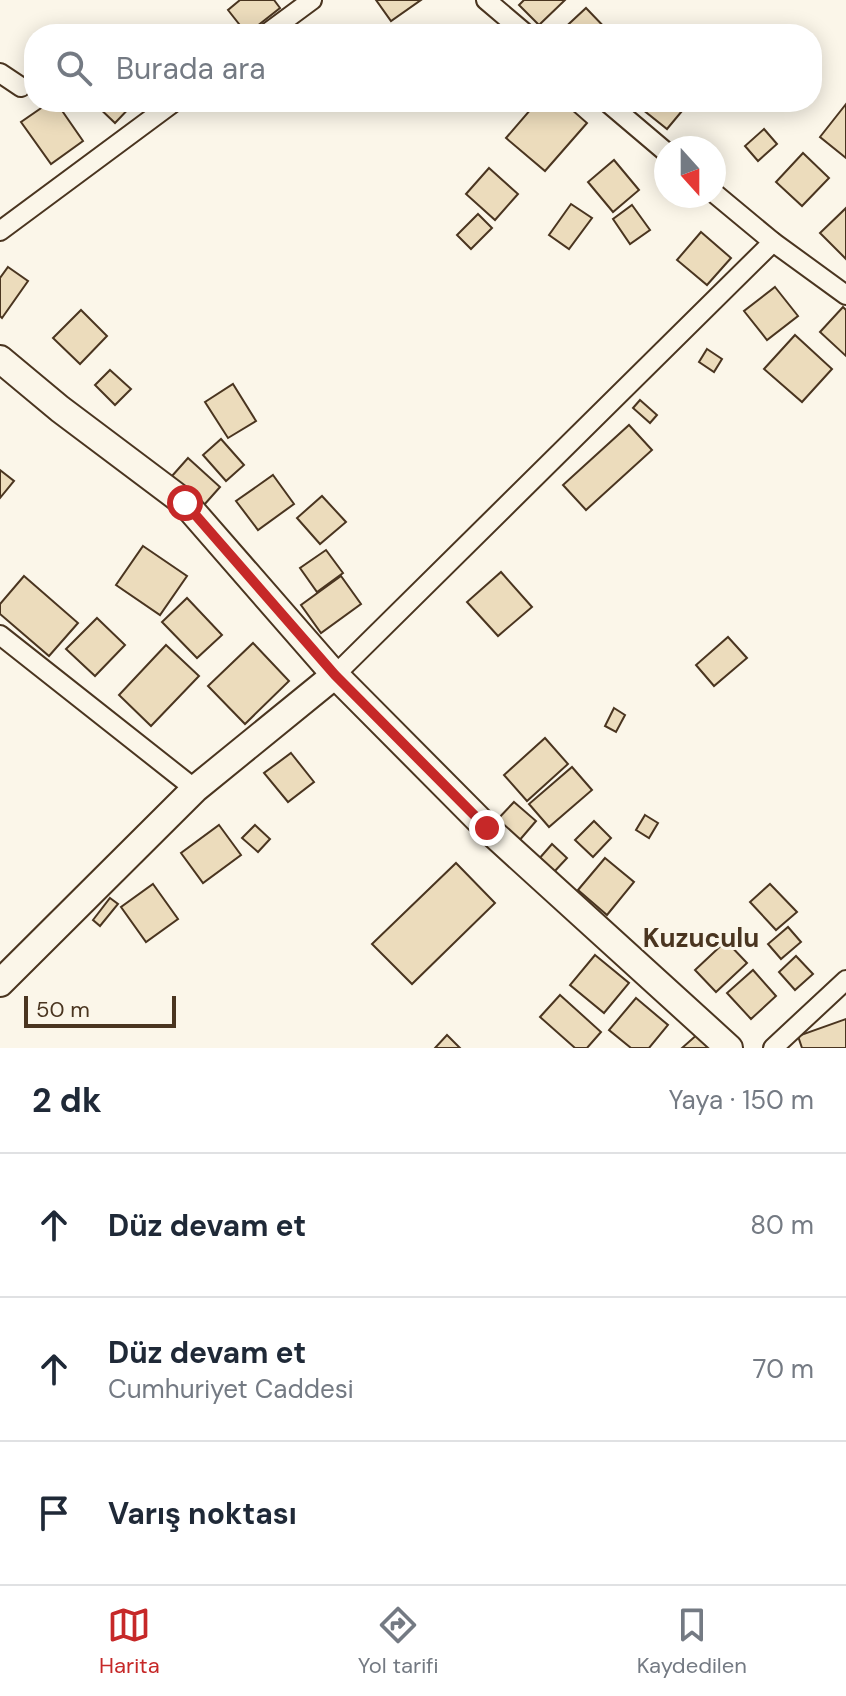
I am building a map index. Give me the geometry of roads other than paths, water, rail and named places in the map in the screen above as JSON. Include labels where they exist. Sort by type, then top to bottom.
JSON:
[{"type":"street","points":[[280,24],[312,0]]},
{"type":"street","points":[[486,0],[514,24]]},
{"type":"street","points":[[0,73],[21,87]]},
{"type":"street","points":[[0,231],[161,112]]},
{"type":"street","points":[[619,112],[654,142]]},
{"type":"street","points":[[726,203],[846,295]]},
{"type":"street","points":[[0,983],[195,789],[335,675],[773,242]]},
{"type":"street","points":[[0,359],[60,409],[185,503],[335,675],[487,828],[729,1048]]},
{"type":"street","points":[[0,635],[195,789]]},
{"type":"street","points":[[773,1048],[846,980]]},
{"type":"district","name":"Kuzuculu","points":[[701,938]]}]
